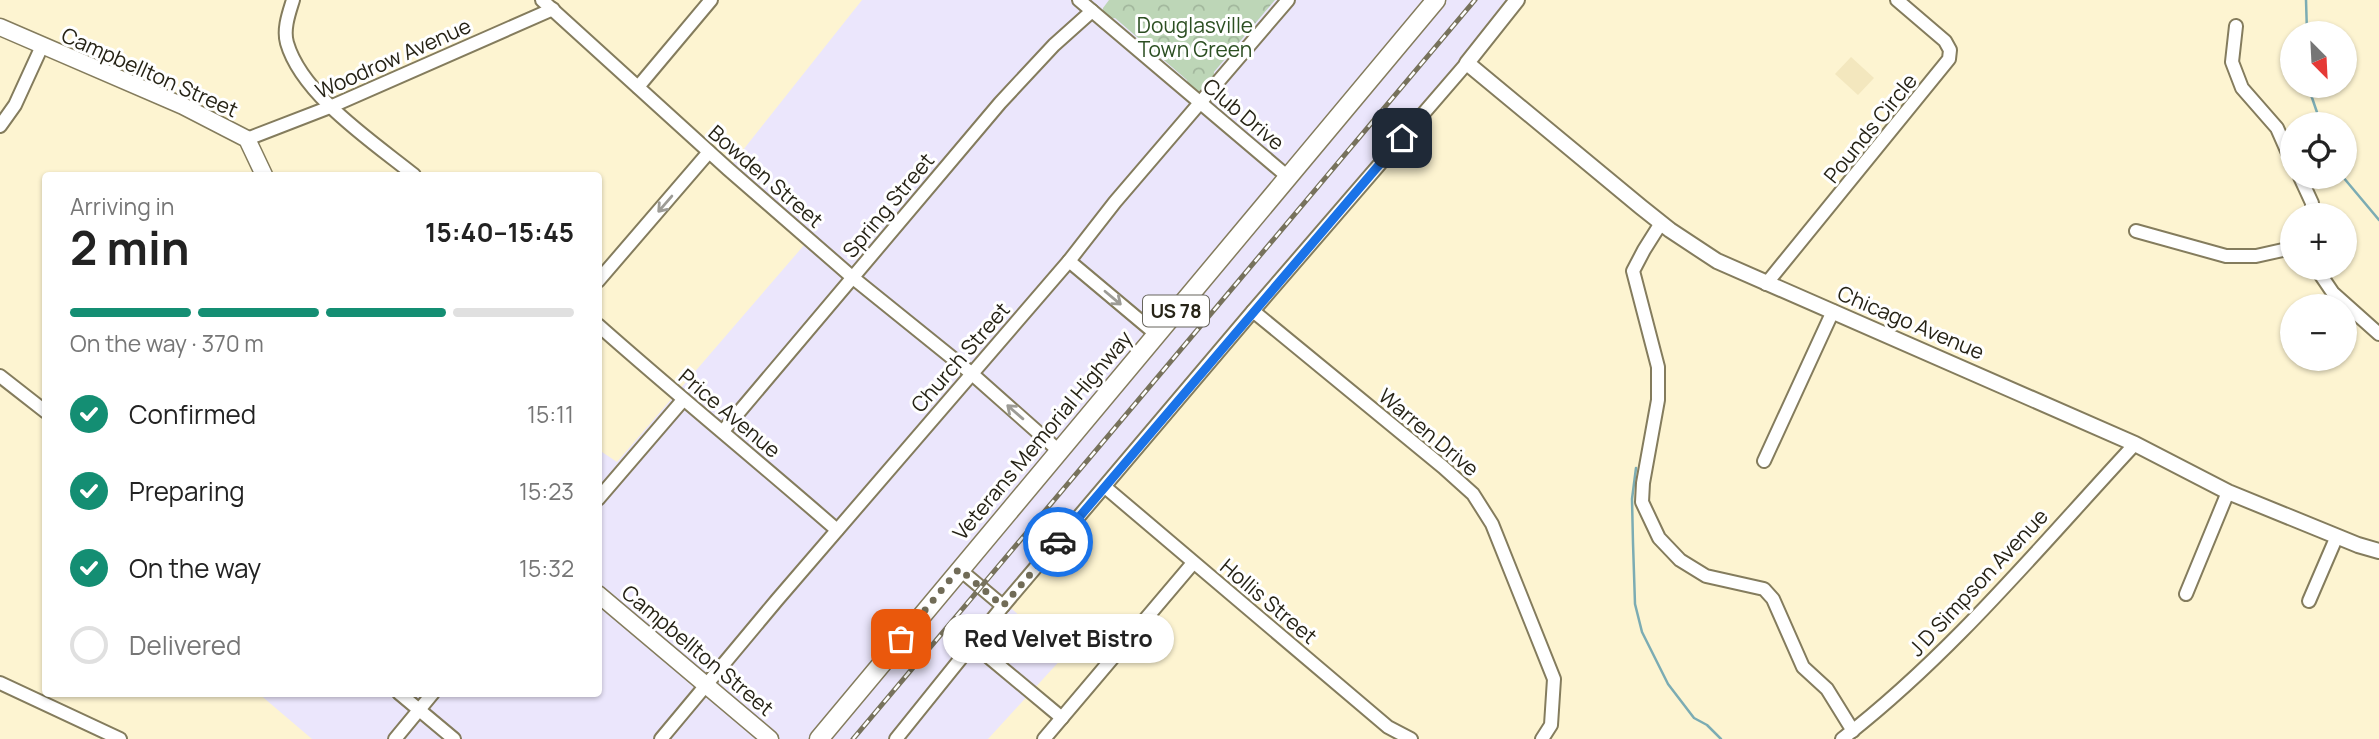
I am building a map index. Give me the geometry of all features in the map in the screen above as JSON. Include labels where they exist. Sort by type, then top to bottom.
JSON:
[{"type":"main road","name":"Veterans Memorial Highway","points":[[819,739],[1436,0]]},
{"type":"main road","name":"Campbellton Street","points":[[0,27],[183,106],[247,139],[263,172]]},
{"type":"main road","name":"Campbellton Street","points":[[602,597],[771,739]]},
{"type":"street","points":[[293,0],[286,25],[286,41],[308,81],[330,107],[410,172]]},
{"type":"street","name":"Bowden Street","points":[[542,0],[852,277],[971,373],[1059,451]]},
{"type":"street","points":[[638,87],[711,0]]},
{"type":"street","name":"Club Drive","points":[[1079,0],[1288,177]]},
{"type":"street","name":"Church Street","points":[[662,739],[1288,0]]},
{"type":"street","points":[[896,739],[1003,606],[1517,0]]},
{"type":"street","name":"Pounds Circle","points":[[1766,284],[1949,59],[1950,50],[1945,41],[1897,0]]},
{"type":"street","name":"Woodrow Avenue","points":[[247,139],[330,107],[553,9]]},
{"type":"street","name":"Spring Street","points":[[723,431],[1000,103],[1054,45],[1092,11]]},
{"type":"street","points":[[2236,26],[2232,62],[2242,88],[2280,135]]},
{"type":"street","points":[[0,126],[15,105],[42,46]]},
{"type":"street","name":"Chicago Avenue","points":[[1467,62],[1661,223],[1717,261],[2135,444],[2228,492],[2379,551]]},
{"type":"street","points":[[602,276],[709,152]]},
{"type":"street","points":[[1661,223],[1633,271],[1658,367],[1658,400],[1642,502],[1659,538],[1692,570],[1706,576],[1764,589],[1773,599],[1803,667],[1827,689],[1853,730]]},
{"type":"street","points":[[2136,231],[2226,256],[2256,256],[2280,251]]},
{"type":"street","points":[[1069,261],[1156,334]]},
{"type":"street","points":[[2324,280],[2333,293],[2379,334]]},
{"type":"street","name":"Warren Drive","points":[[1252,311],[1473,494],[1492,524],[1554,679],[1551,725],[1542,739]]},
{"type":"street","points":[[1765,461],[1833,311]]},
{"type":"street","name":"Price Avenue","points":[[602,329],[682,400],[723,431],[837,530]]},
{"type":"street","points":[[0,376],[42,409]]},
{"type":"street","points":[[602,494],[682,400]]},
{"type":"street","name":"J D Simpson Avenue","points":[[1842,739],[1885,706],[1976,617],[2135,444]]},
{"type":"street","name":"Hollis Street","points":[[1105,487],[1388,727],[1411,739]]},
{"type":"street","points":[[2186,594],[2228,492]]},
{"type":"street","points":[[2309,601],[2337,536]]},
{"type":"street","points":[[1044,739],[1193,563]]},
{"type":"street","points":[[959,569],[1003,606]]},
{"type":"street","points":[[972,643],[1062,718]]},
{"type":"street","points":[[0,683],[120,739]]},
{"type":"street","points":[[404,697],[454,739]]},
{"type":"street","points":[[395,739],[430,697]]},
{"type":"street","points":[[1379,739],[1388,727]]},
{"type":"shaded area","points":[[862,0],[1517,0],[1006,604],[1065,655],[988,739],[312,739],[263,697],[602,697],[602,452],[617,462],[805,244],[728,169]]},
{"type":"shaded area","points":[[1851,57],[1874,78],[1858,95],[1835,74]]},
{"type":"green space","name":"Douglasville Town Green","points":[[1109,0],[1275,0],[1214,72],[1203,91],[1198,92],[1115,18],[1109,19],[1103,13]]},
{"type":"waterway","points":[[2306,0],[2307,21]]},
{"type":"waterway","points":[[2312,98],[2317,112]]},
{"type":"waterway","points":[[2353,189],[2379,220]]},
{"type":"waterway","points":[[1636,468],[1632,499],[1635,604],[1642,632],[1668,684],[1694,718],[1707,725],[1721,739]]},
{"type":"railway","points":[[853,739],[1475,0]]},
{"type":"way so far","points":[[901,639],[959,569],[1003,606],[1058,542]]},
{"type":"place","name":"Red Velvet Bistro","points":[[901,639]]},
{"type":"route","points":[[1058,542],[1402,138]]}]
